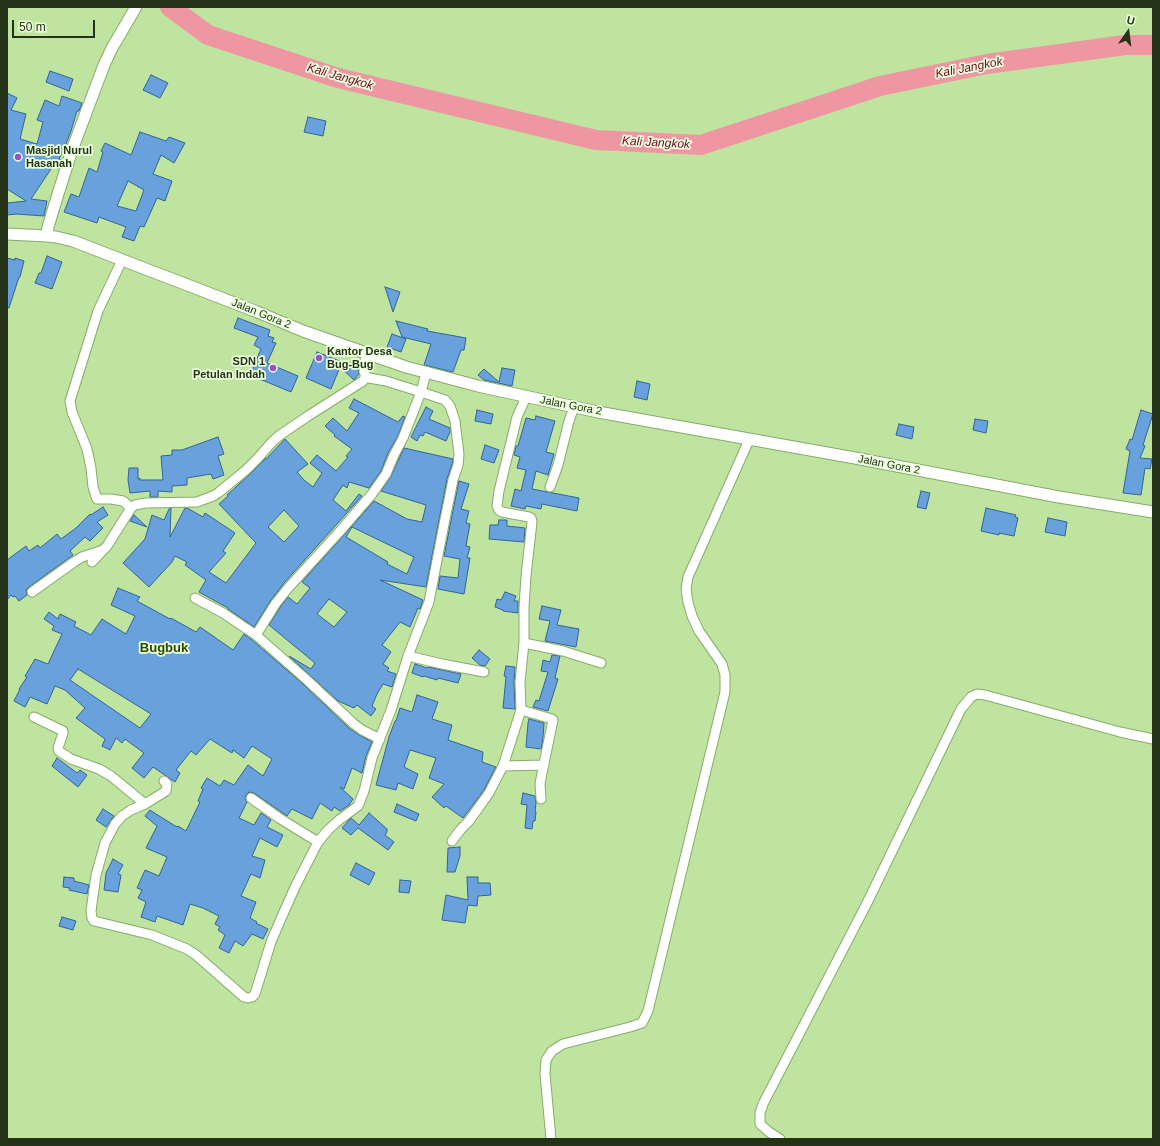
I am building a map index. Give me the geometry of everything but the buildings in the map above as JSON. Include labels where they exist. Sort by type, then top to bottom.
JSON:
[{"type":"street","points":[[47,236],[48,227],[72,150],[104,64],[136,7]]},
{"type":"street","name":"Jalan Gora 2","points":[[7,234],[47,236],[73,241],[303,331],[394,363],[478,386],[598,412],[855,458],[1052,496],[1153,512]]},
{"type":"street","points":[[122,260],[98,311],[70,401],[72,412],[87,449],[93,487],[97,499],[123,500],[131,508]]},
{"type":"street","points":[[164,781],[167,784],[166,791],[122,816],[115,824],[105,843],[96,875],[91,911],[92,918],[95,922],[152,935],[187,949],[196,955],[244,997],[252,997],[271,942],[296,885],[318,842],[339,820],[358,806],[364,791],[372,758],[429,602],[453,480],[458,465],[459,454],[455,421],[450,406],[445,400],[422,392],[386,381],[369,378],[364,372],[366,353]]},
{"type":"street","points":[[256,635],[276,603],[372,494],[386,474],[422,392],[426,372]]},
{"type":"street","points":[[92,562],[114,536],[131,508],[135,505],[146,503],[197,502],[218,494],[246,470],[280,435],[363,381],[366,376]]},
{"type":"street","points":[[452,841],[477,810],[503,766],[521,710],[520,682],[524,643],[526,576],[532,522],[529,516],[502,512],[496,506],[517,417],[526,397]]},
{"type":"street","points":[[550,486],[558,465],[574,407]]},
{"type":"street","points":[[550,1139],[545,1074],[546,1060],[552,1051],[563,1044],[642,1023],[648,1011],[725,692],[725,675],[722,664],[699,631],[694,621],[688,602],[686,589],[688,577],[749,440]]},
{"type":"street","points":[[32,592],[82,557],[103,550]]},
{"type":"street","points":[[195,598],[233,619],[256,635],[354,724],[380,739]]},
{"type":"street","points":[[524,643],[563,650],[601,663]]},
{"type":"street","points":[[408,656],[484,672]]},
{"type":"street","points":[[780,1139],[760,1124],[760,1112],[763,1104],[867,902],[961,709],[970,698],[977,694],[984,695],[1120,732],[1153,739]]},
{"type":"street","points":[[521,710],[553,719],[554,722],[540,784],[541,799]]},
{"type":"street","points":[[34,717],[63,731],[58,748],[59,751],[111,776],[145,804]]},
{"type":"street","points":[[503,766],[544,765]]},
{"type":"street","points":[[250,798],[318,842]]},
{"type":"waterway","name":"Kali Jangkok","points":[[170,7],[208,35],[338,78],[596,140],[701,145],[880,86],[987,64],[1125,45],[1153,45]]},
{"type":"place","name":"Masjid Nurul Hasanah","points":[[18,157]]},
{"type":"place","name":"Kantor Desa Bug-Bug","points":[[319,358]]},
{"type":"place","name":"SDN 1 Petulan Indah","points":[[273,368]]},
{"type":"district","name":"Bugbuk","points":[[164,648]]}]
